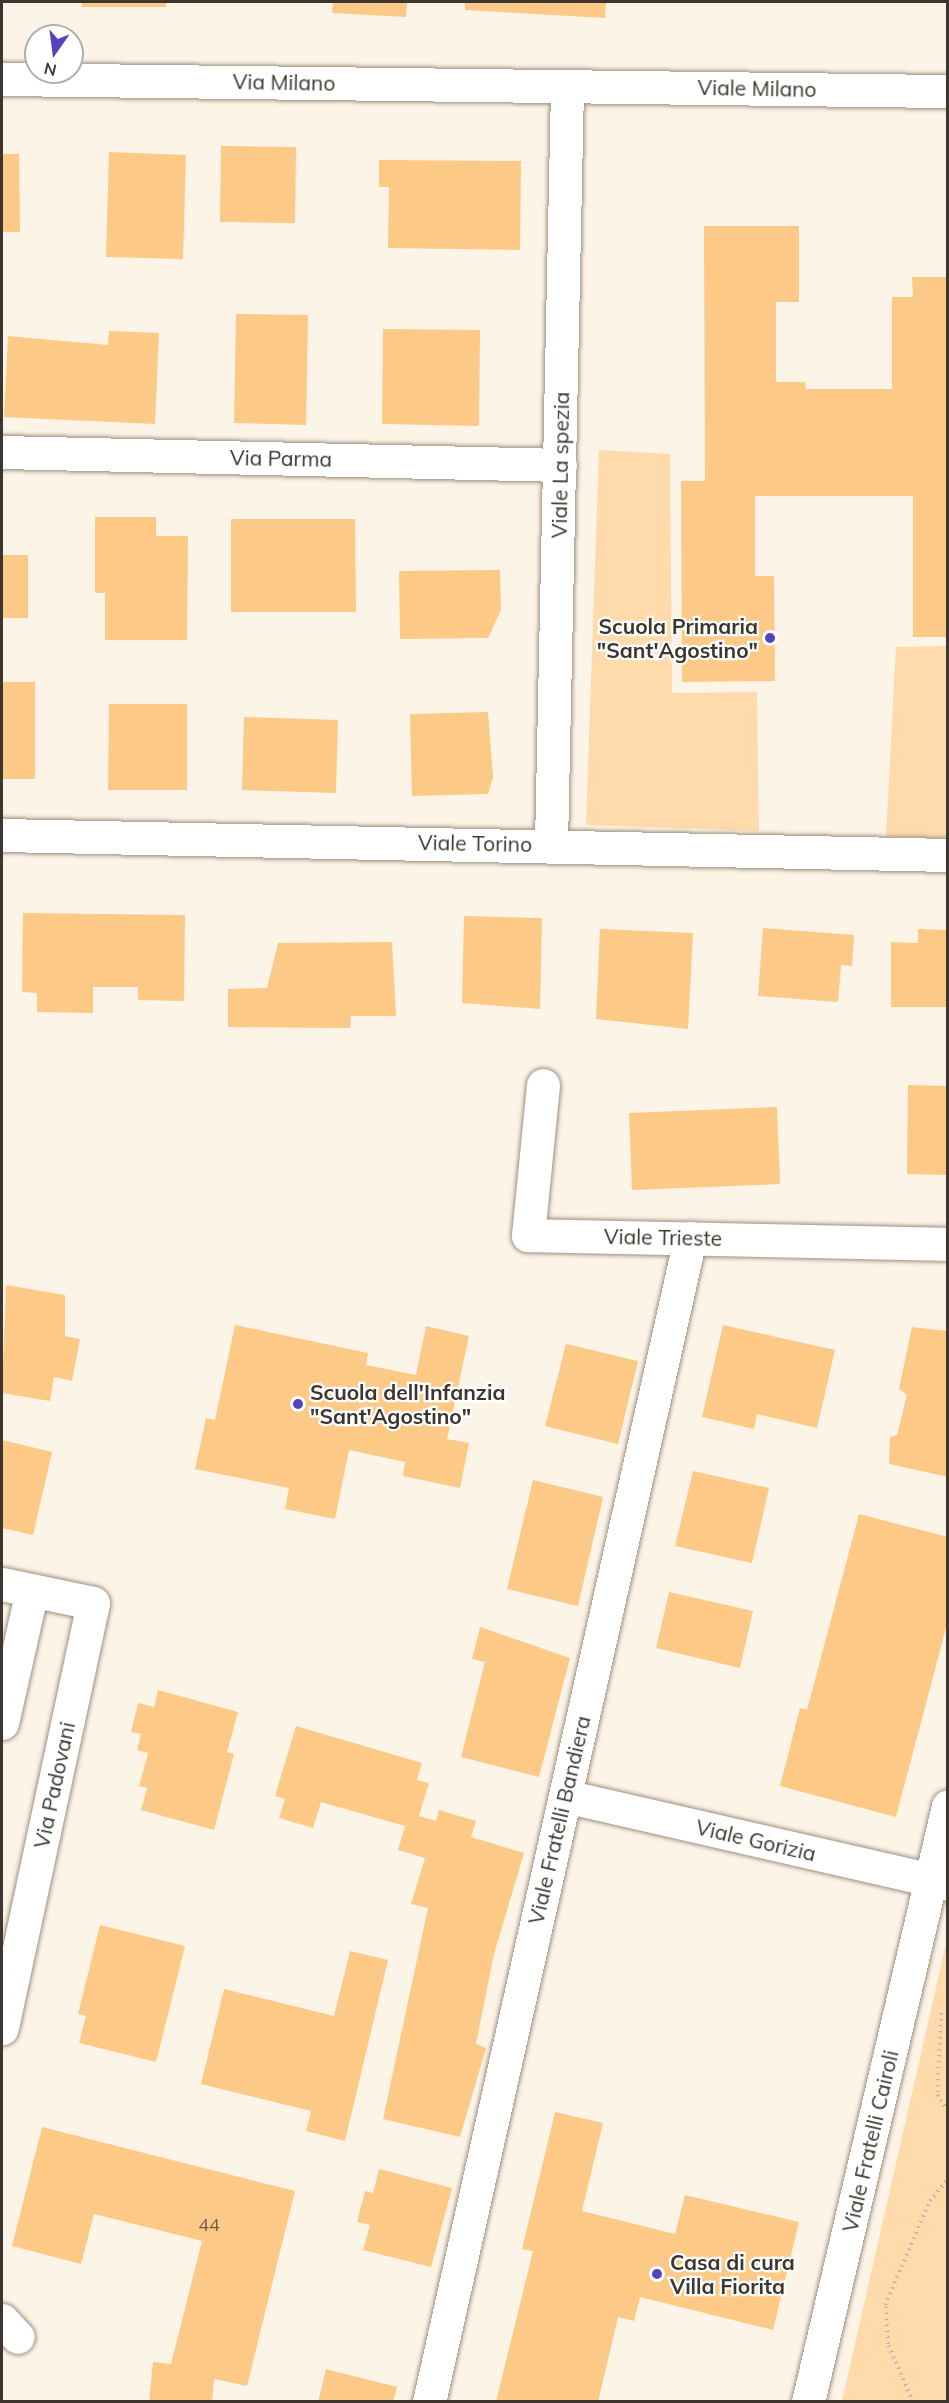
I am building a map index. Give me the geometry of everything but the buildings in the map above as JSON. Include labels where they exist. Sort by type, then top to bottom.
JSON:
[{"type":"street","name":"Via Milano","points":[[2,79],[567,86]]},
{"type":"street","name":"Viale Milano","points":[[567,86],[948,91]]},
{"type":"street","name":"Viale La spezia","points":[[551,845],[567,86]]},
{"type":"street","name":"Via Parma","points":[[2,452],[560,465]]},
{"type":"street","name":"Viale Torino","points":[[2,835],[948,855]]},
{"type":"street","name":"Viale Trieste","points":[[543,1086],[528,1234],[948,1244]]},
{"type":"street","name":"Viale Fratelli Bandiera","points":[[429,2402],[690,1238]]},
{"type":"street","name":"Via Padovani","points":[[2,1723],[16,1587],[93,1604],[2,2028]]},
{"type":"street","name":"Viale Gorizia","points":[[565,1796],[939,1882]]},
{"type":"street","name":"Viale Fratelli Cairoli","points":[[808,2402],[939,1882],[948,1806]]},
{"type":"path","points":[[942,2007],[937,2095],[948,2111]]},
{"type":"path","points":[[913,2402],[888,2344],[885,2306],[930,2200],[948,2179]]},
{"type":"shaded area","points":[[599,450],[670,454],[672,693],[757,692],[759,831],[586,825]]},
{"type":"shaded area","points":[[947,646],[947,838],[886,836],[896,647]]},
{"type":"shaded area","points":[[947,1939],[947,2401],[842,2401]]},
{"type":"place","name":"Scuola Primaria \"Sant'Agostino\"","points":[[770,638]]},
{"type":"place","name":"Scuola dell'Infanzia \"Sant'Agostino\"","points":[[298,1404]]},
{"type":"place","name":"Casa di cura Villa Fiorita","points":[[657,2274]]}]
